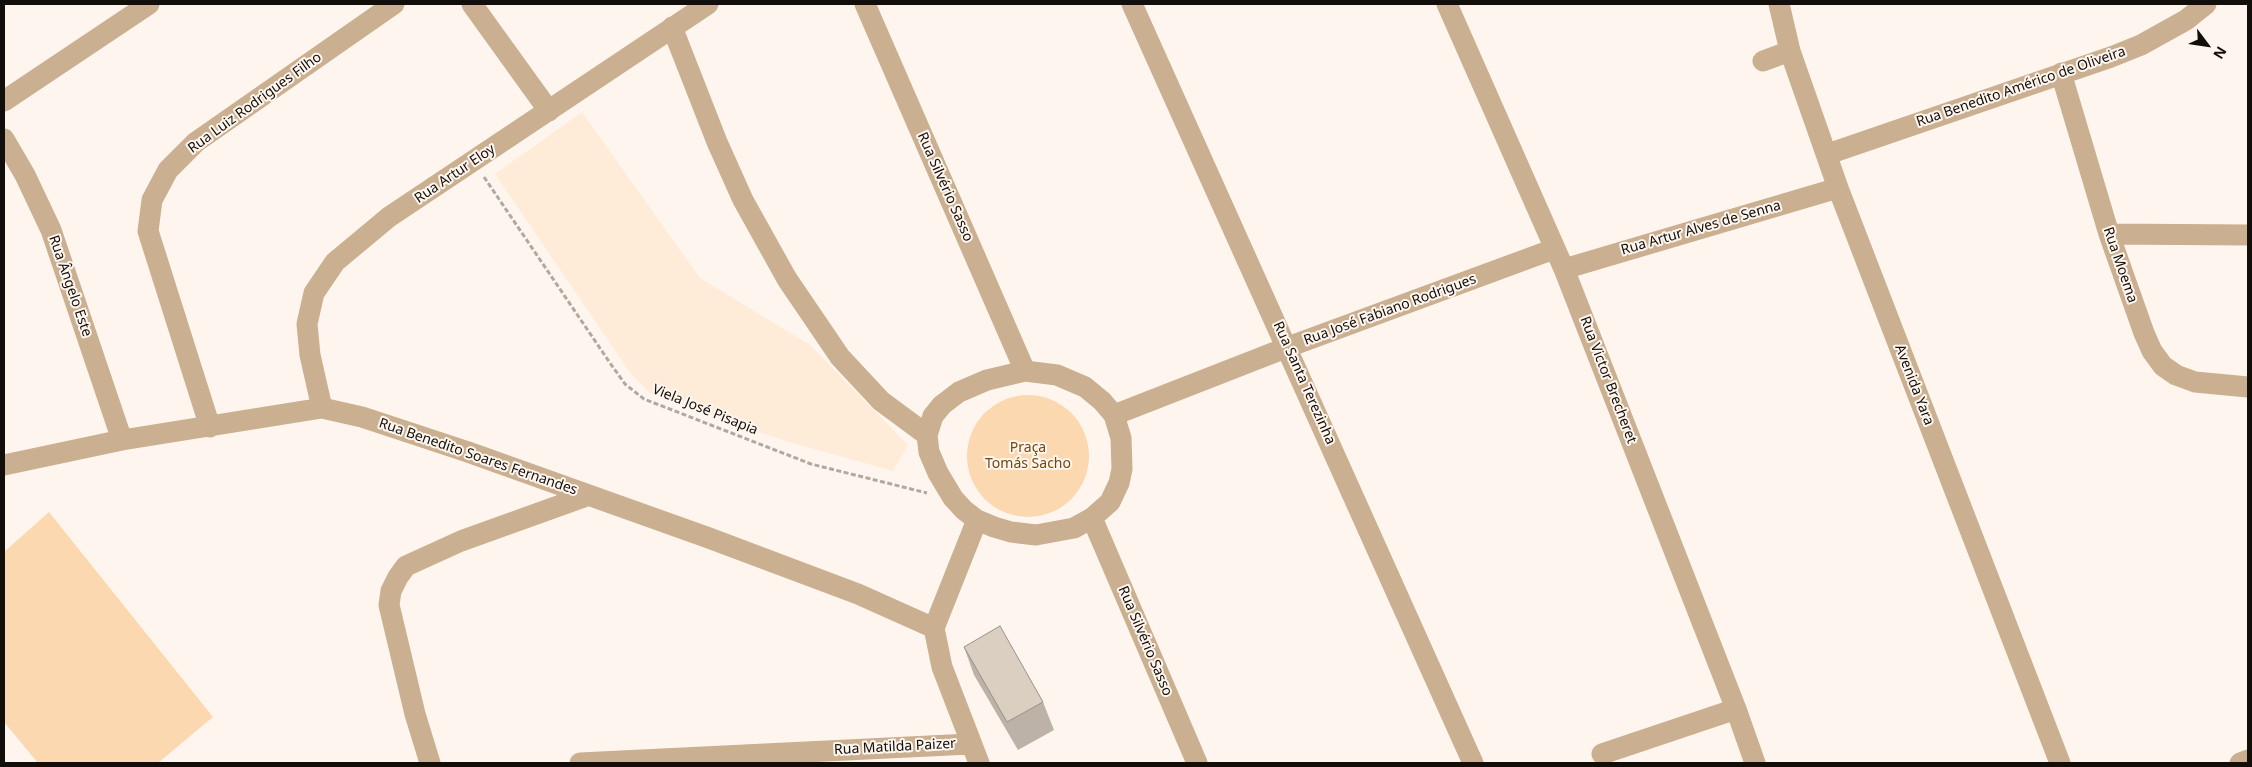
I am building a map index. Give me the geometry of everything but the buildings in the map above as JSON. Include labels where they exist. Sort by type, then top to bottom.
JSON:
[{"type":"street","points":[[4,101],[149,4]]},
{"type":"street","name":"Rua Luiz Rodrigues Filho","points":[[210,427],[148,232],[152,200],[168,170],[196,142],[394,4]]},
{"type":"street","points":[[472,4],[549,111]]},
{"type":"street","name":"Rua Artur Eloy","points":[[322,408],[310,355],[307,324],[314,293],[335,262],[389,217],[708,4]]},
{"type":"street","name":"Rua Silvério Sasso","points":[[865,4],[1025,371]]},
{"type":"street","name":"Rua Santa Terezinha","points":[[1132,4],[1288,347],[1473,763]]},
{"type":"street","name":"Rua Victor Brecheret","points":[[1447,4],[1564,269],[1736,709],[1755,763]]},
{"type":"street","name":"Avenida Yara","points":[[1779,4],[1790,51],[1828,154],[1838,188],[2060,763]]},
{"type":"street","name":"Rua Benedito Américo de Oliveira","points":[[1828,154],[2061,74],[2141,44],[2186,20],[2206,4]]},
{"type":"street","points":[[672,27],[732,175],[788,279],[840,357],[881,400],[926,435]]},
{"type":"street","points":[[1763,61],[1790,51]]},
{"type":"street","name":"Rua Moema","points":[[2061,74],[2109,234],[2152,351],[2163,366],[2176,375],[2195,382],[2248,387]]},
{"type":"street","name":"Rua Ângelo Este","points":[[4,139],[25,175],[51,230],[122,440]]},
{"type":"street","name":"Rua Artur Alves de Senna","points":[[1564,269],[1838,188]]},
{"type":"street","points":[[2109,234],[2248,235]]},
{"type":"street","name":"Rua José Fabiano Rodrigues","points":[[1114,415],[1288,347],[1554,249]]},
{"type":"street","points":[[1025,371],[1057,375],[1085,387],[1102,401],[1114,415],[1121,438],[1122,469],[1119,483],[1110,502],[1092,518],[1074,528],[1036,535],[1011,532],[977,520],[952,498],[938,473],[926,435],[933,416],[942,405],[959,392],[987,380],[1025,371]]},
{"type":"street","name":"Rua Benedito Soares Fernandes","points":[[4,465],[122,440],[322,408],[370,420],[589,496],[858,594],[934,628]]},
{"type":"street","points":[[430,763],[415,714],[389,605],[391,591],[398,577],[406,566],[461,541],[589,496]]},
{"type":"street","name":"Rua Silvério Sasso","points":[[1092,518],[1197,763]]},
{"type":"street","points":[[977,520],[934,628],[942,667],[978,763]]},
{"type":"street","points":[[1602,754],[1736,709]]},
{"type":"street","name":"Rua Matilda Paizer","points":[[580,763],[724,759],[970,744]]},
{"type":"street","points":[[2240,763],[2248,760]]},
{"type":"path","name":"Viela José Pisapia","points":[[473,162],[610,363],[626,384],[644,398],[811,464],[952,498]]},
{"type":"shaded area","points":[[582,112],[700,278],[810,345],[908,445],[893,471],[785,441],[651,394],[631,374],[495,174]]},
{"type":"green space","name":"Praça Tomás Sacho","points":[[1028,395],[1040,396],[1051,400],[1062,405],[1071,413],[1079,422],[1084,433],[1088,444],[1088,468],[1084,479],[1079,490],[1071,499],[1062,507],[1051,512],[1040,516],[1028,517],[1016,516],[1005,512],[994,507],[985,499],[977,490],[972,479],[968,468],[967,456],[968,444],[972,433],[977,422],[985,413],[994,405],[1005,400],[1016,396]]},
{"type":"green space","points":[[49,512],[213,717],[158,763],[38,763],[4,722],[4,552]]}]
